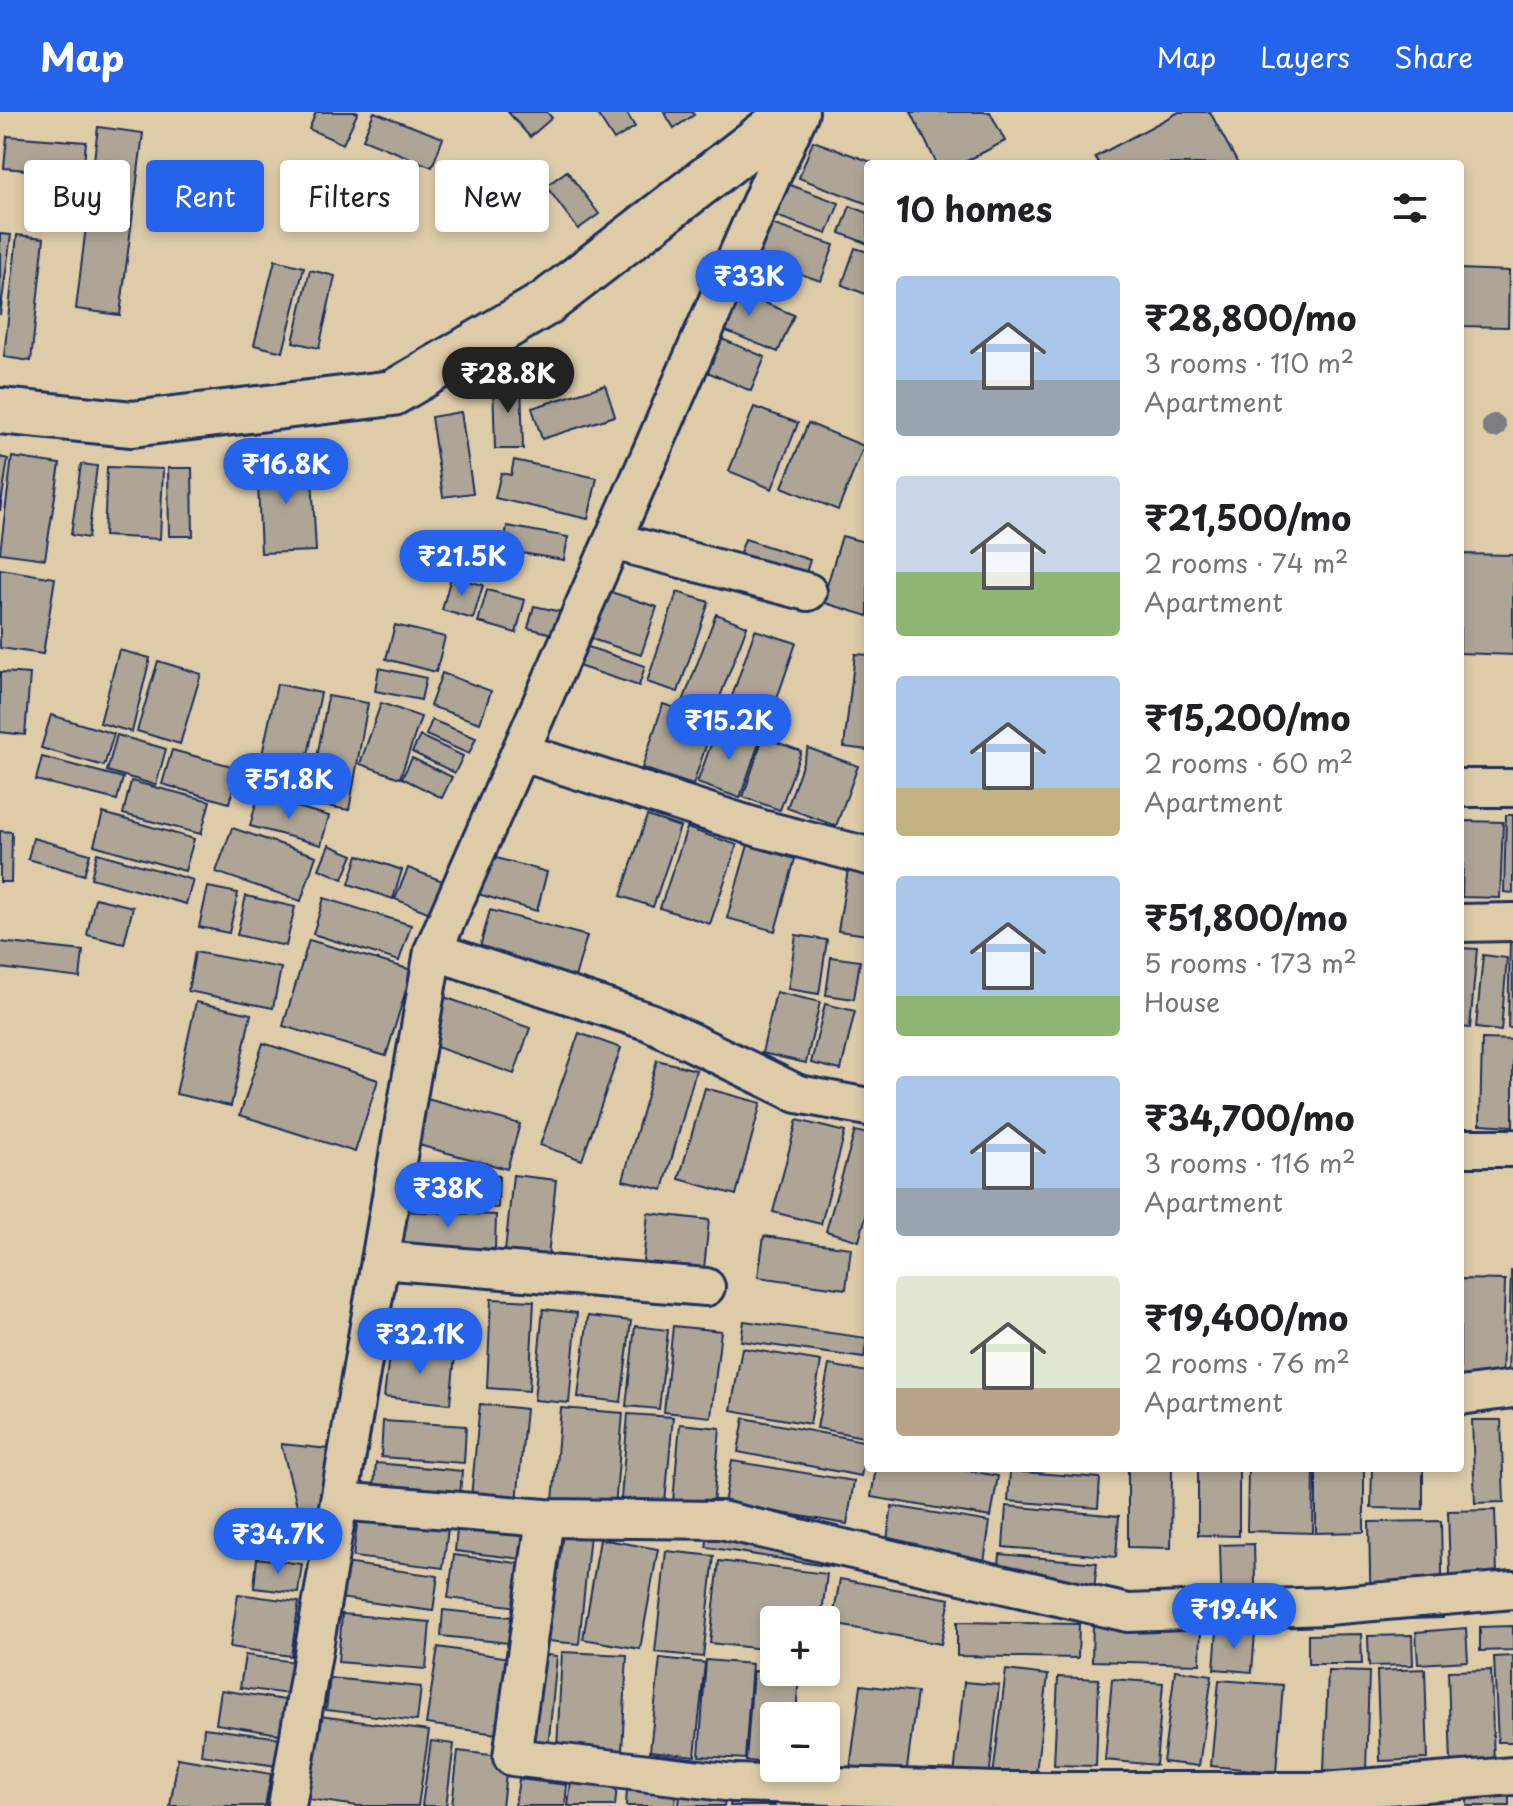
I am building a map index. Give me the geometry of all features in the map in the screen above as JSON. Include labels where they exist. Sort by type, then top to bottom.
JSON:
[{"type":"main road","points":[[0,411],[132,424],[393,393],[546,303],[793,112]]},
{"type":"street","points":[[287,1806],[433,951],[800,112]]},
{"type":"street","points":[[613,541],[808,592]]},
{"type":"street","points":[[520,752],[762,829],[864,855]]},
{"type":"street","points":[[1464,788],[1513,788]]},
{"type":"street","points":[[1464,923],[1513,922]]},
{"type":"street","points":[[433,951],[650,1022],[798,1094],[864,1106]]},
{"type":"street","points":[[1464,1148],[1513,1148]]},
{"type":"street","points":[[380,1260],[706,1287]]},
{"type":"street","points":[[1464,1395],[1513,1389]]},
{"type":"street","points":[[339,1501],[545,1518],[721,1520],[1128,1613],[1327,1606],[1513,1590]]},
{"type":"street","points":[[545,1518],[512,1757],[734,1783],[997,1791],[1324,1791],[1513,1776]]},
{"type":"building","points":[[316,112],[358,112],[343,144],[309,129]]},
{"type":"building","points":[[374,112],[443,138],[432,167],[363,139]]},
{"type":"building","points":[[508,112],[547,112],[552,118],[530,137]]},
{"type":"building","points":[[596,112],[626,112],[635,127],[614,140]]},
{"type":"building","points":[[664,112],[692,112],[694,115],[674,128]]},
{"type":"building","points":[[911,112],[990,112],[1005,141],[969,160],[935,160]]},
{"type":"building","points":[[1179,112],[1210,112],[1236,160],[1097,160],[1095,157]]},
{"type":"building","points":[[98,127],[143,133],[120,315],[76,309],[85,232],[130,232],[130,160],[94,160]]},
{"type":"building","points":[[7,136],[86,142],[84,160],[24,160],[24,170],[4,168]]},
{"type":"building","points":[[813,141],[866,160],[864,202],[799,178]]},
{"type":"building","points":[[567,171],[599,214],[578,229],[549,190],[549,184]]},
{"type":"building","points":[[777,180],[839,203],[827,234],[765,212]]},
{"type":"building","points":[[850,206],[864,211],[864,242],[840,233]]},
{"type":"building","points":[[748,216],[834,245],[821,281],[736,252]]},
{"type":"building","points":[[0,234],[11,235],[0,315]]},
{"type":"building","points":[[17,235],[44,238],[31,361],[4,357]]},
{"type":"building","points":[[855,248],[864,251],[864,293],[842,285]]},
{"type":"building","points":[[275,260],[304,267],[283,352],[254,345]]},
{"type":"building","points":[[1464,269],[1509,271],[1508,327],[1464,326]]},
{"type":"building","points":[[310,270],[335,276],[319,348],[293,342]]},
{"type":"building","points":[[720,284],[794,315],[778,352],[704,322]]},
{"type":"building","points":[[698,329],[765,357],[751,391],[684,362]]},
{"type":"building","points":[[521,381],[523,449],[495,449],[493,382]]},
{"type":"building","points":[[605,385],[615,416],[542,439],[532,408]]},
{"type":"building","points":[[754,407],[798,423],[772,489],[729,471]]},
{"type":"building","points":[[461,412],[473,493],[443,497],[431,417]]},
{"type":"building","points":[[808,423],[864,446],[838,510],[782,487]]},
{"type":"building","points":[[0,457],[8,459],[0,511]]},
{"type":"building","points":[[12,457],[60,464],[45,559],[0,553]]},
{"type":"building","points":[[311,458],[316,551],[261,553],[257,460]]},
{"type":"building","points":[[514,460],[597,478],[588,519],[495,498],[501,473],[511,475]]},
{"type":"building","points":[[81,464],[97,466],[88,538],[71,535]]},
{"type":"building","points":[[107,467],[163,469],[160,539],[104,536]]},
{"type":"building","points":[[168,468],[192,468],[193,536],[169,536]]},
{"type":"building","points":[[507,526],[568,537],[564,560],[503,550]]},
{"type":"building","points":[[842,536],[864,542],[864,615],[822,602]]},
{"type":"building","points":[[745,539],[810,560],[796,604],[730,581]]},
{"type":"building","points":[[1464,554],[1513,555],[1513,655],[1464,653]]},
{"type":"building","points":[[0,569],[55,578],[43,654],[0,648]]},
{"type":"building","points":[[451,577],[483,585],[473,619],[442,610]]},
{"type":"building","points":[[583,583],[657,607],[641,655],[567,631]]},
{"type":"building","points":[[487,590],[525,600],[516,633],[478,622]]},
{"type":"building","points":[[677,592],[709,602],[678,692],[647,682]]},
{"type":"building","points":[[534,606],[562,612],[557,635],[528,628]]},
{"type":"building","points":[[716,614],[747,626],[715,710],[684,699]]},
{"type":"building","points":[[395,625],[445,637],[436,672],[386,659]]},
{"type":"building","points":[[755,630],[796,643],[769,722],[728,708]]},
{"type":"building","points":[[564,639],[645,666],[639,686],[557,659]]},
{"type":"building","points":[[119,650],[150,658],[132,732],[100,723]]},
{"type":"building","points":[[855,654],[864,655],[864,750],[844,747]]},
{"type":"building","points":[[158,661],[201,674],[180,744],[137,731]]},
{"type":"building","points":[[379,668],[426,678],[421,700],[375,691]]},
{"type":"building","points":[[0,672],[30,674],[25,735],[0,732]]},
{"type":"building","points":[[442,673],[491,691],[480,723],[430,706]]},
{"type":"building","points":[[277,684],[321,693],[302,783],[258,774]]},
{"type":"building","points":[[328,696],[368,703],[349,810],[309,803]]},
{"type":"building","points":[[381,703],[421,717],[400,778],[360,764]]},
{"type":"building","points":[[663,704],[714,721],[693,785],[642,768]]},
{"type":"building","points":[[51,715],[114,734],[104,766],[41,748]]},
{"type":"building","points":[[432,720],[476,738],[469,754],[426,735]]},
{"type":"building","points":[[718,725],[760,740],[740,798],[697,783]]},
{"type":"building","points":[[117,735],[166,749],[156,785],[107,771]]},
{"type":"building","points":[[420,736],[463,756],[455,773],[412,752]]},
{"type":"building","points":[[763,737],[801,751],[780,810],[743,797]]},
{"type":"building","points":[[808,748],[858,766],[836,826],[787,808]]},
{"type":"building","points":[[172,750],[239,768],[229,803],[162,784]]},
{"type":"building","points":[[42,757],[123,778],[117,800],[36,780]]},
{"type":"building","points":[[412,758],[452,777],[442,798],[402,778]]},
{"type":"building","points":[[131,781],[210,801],[201,834],[123,814]]},
{"type":"building","points":[[258,796],[329,816],[321,845],[250,826]]},
{"type":"building","points":[[103,813],[194,839],[185,871],[94,845]]},
{"type":"building","points":[[1506,815],[1513,815],[1513,893],[1504,892]]},
{"type":"building","points":[[647,816],[680,827],[653,907],[621,896]]},
{"type":"building","points":[[1464,821],[1503,822],[1500,898],[1464,897]]},
{"type":"building","points":[[232,828],[316,856],[301,901],[216,872]]},
{"type":"building","points":[[687,828],[737,845],[710,924],[660,908]]},
{"type":"building","points":[[0,831],[12,832],[11,882],[0,882]]},
{"type":"building","points":[[33,838],[90,854],[84,875],[28,859]]},
{"type":"building","points":[[329,845],[353,855],[343,879],[319,869]]},
{"type":"building","points":[[748,845],[795,859],[775,931],[727,918]]},
{"type":"building","points":[[97,853],[193,880],[186,904],[91,878]]},
{"type":"building","points":[[358,855],[402,870],[393,899],[349,884]]},
{"type":"building","points":[[489,856],[547,872],[537,911],[478,894]]},
{"type":"building","points":[[849,863],[864,865],[864,934],[838,931]]},
{"type":"building","points":[[408,868],[448,883],[435,915],[395,899]]},
{"type":"building","points":[[208,887],[238,893],[229,933],[199,927]]},
{"type":"building","points":[[246,896],[295,907],[286,946],[237,935]]},
{"type":"building","points":[[95,898],[133,907],[124,944],[87,935]]},
{"type":"building","points":[[324,898],[411,925],[399,961],[313,934]]},
{"type":"building","points":[[490,910],[587,936],[575,977],[479,951]]},
{"type":"building","points":[[796,935],[827,940],[819,994],[788,989]]},
{"type":"building","points":[[1510,939],[1513,939],[1513,1028],[1508,1028]]},
{"type":"building","points":[[309,940],[412,970],[386,1056],[283,1026]]},
{"type":"building","points":[[0,942],[83,951],[80,978],[0,968]]},
{"type":"building","points":[[1464,948],[1477,949],[1470,1028],[1464,1027]]},
{"type":"building","points":[[195,952],[281,968],[273,1008],[188,991]]},
{"type":"building","points":[[1483,955],[1507,958],[1501,1031],[1476,1028]]},
{"type":"building","points":[[831,957],[860,961],[854,999],[826,995]]},
{"type":"building","points":[[776,992],[820,1002],[806,1063],[762,1053]]},
{"type":"building","points":[[439,995],[530,1028],[514,1074],[422,1042]]},
{"type":"building","points":[[196,1002],[251,1014],[231,1106],[176,1094]]},
{"type":"building","points":[[825,1004],[855,1011],[841,1070],[811,1063]]},
{"type":"building","points":[[579,1033],[621,1048],[582,1160],[540,1145]]},
{"type":"building","points":[[1482,1039],[1513,1040],[1513,1126],[1480,1124]]},
{"type":"building","points":[[263,1043],[378,1080],[355,1152],[240,1115]]},
{"type":"building","points":[[657,1060],[696,1070],[663,1190],[623,1180]]},
{"type":"building","points":[[705,1088],[761,1103],[736,1195],[679,1179]]},
{"type":"building","points":[[412,1095],[520,1124],[507,1169],[400,1140]]},
{"type":"building","points":[[797,1120],[845,1132],[821,1224],[773,1212]]},
{"type":"building","points":[[855,1131],[864,1133],[864,1223],[859,1241],[826,1231]]},
{"type":"building","points":[[406,1171],[499,1176],[498,1208],[405,1202]]},
{"type":"building","points":[[513,1175],[556,1180],[548,1256],[505,1251]]},
{"type":"building","points":[[401,1211],[496,1215],[495,1249],[399,1245]]},
{"type":"building","points":[[648,1213],[709,1220],[701,1298],[640,1292]]},
{"type":"building","points":[[764,1236],[851,1248],[846,1289],[758,1277]]},
{"type":"building","points":[[1511,1271],[1513,1372],[1508,1372]]},
{"type":"building","points":[[1464,1279],[1505,1280],[1502,1382],[1464,1381]]},
{"type":"building","points":[[491,1299],[534,1301],[529,1391],[487,1388]]},
{"type":"building","points":[[543,1309],[577,1313],[569,1403],[534,1400]]},
{"type":"building","points":[[588,1316],[631,1321],[621,1402],[578,1397]]},
{"type":"building","points":[[744,1321],[864,1338],[864,1358],[741,1341]]},
{"type":"building","points":[[635,1326],[668,1330],[659,1409],[626,1406]]},
{"type":"building","points":[[673,1326],[721,1331],[711,1417],[664,1412]]},
{"type":"building","points":[[390,1348],[455,1356],[450,1404],[384,1397]]},
{"type":"building","points":[[742,1348],[821,1361],[810,1424],[731,1410]]},
{"type":"building","points":[[829,1365],[864,1371],[864,1437],[817,1428]]},
{"type":"building","points":[[480,1404],[526,1409],[517,1502],[471,1497]]},
{"type":"building","points":[[561,1408],[623,1413],[615,1507],[553,1501]]},
{"type":"building","points":[[628,1414],[673,1417],[665,1503],[621,1499]]},
{"type":"building","points":[[744,1418],[864,1441],[861,1476],[738,1452]]},
{"type":"building","points":[[1472,1420],[1501,1420],[1504,1502],[1475,1503]]},
{"type":"building","points":[[383,1421],[466,1426],[464,1463],[381,1457]]},
{"type":"building","points":[[680,1424],[720,1428],[713,1505],[673,1501]]},
{"type":"building","points":[[281,1444],[329,1449],[323,1508],[297,1505]]},
{"type":"building","points":[[732,1461],[854,1481],[847,1524],[724,1503]]},
{"type":"building","points":[[376,1463],[462,1471],[459,1506],[373,1499]]},
{"type":"building","points":[[875,1472],[976,1472],[998,1476],[991,1517],[871,1497]]},
{"type":"building","points":[[1010,1472],[1100,1478],[1098,1508],[1008,1501]]},
{"type":"building","points":[[1128,1472],[1172,1472],[1171,1548],[1128,1547]]},
{"type":"building","points":[[1198,1472],[1239,1472],[1239,1536],[1198,1535]]},
{"type":"building","points":[[1248,1472],[1314,1472],[1313,1533],[1247,1531]]},
{"type":"building","points":[[1316,1472],[1364,1472],[1364,1532],[1316,1533]]},
{"type":"building","points":[[1372,1472],[1423,1472],[1423,1509],[1371,1508]]},
{"type":"building","points":[[892,1506],[990,1522],[984,1562],[886,1547]]},
{"type":"building","points":[[1006,1506],[1119,1516],[1116,1557],[1003,1547]]},
{"type":"building","points":[[1495,1510],[1498,1605],[1451,1607],[1448,1511]]},
{"type":"building","points":[[712,1511],[838,1531],[832,1567],[706,1547]]},
{"type":"building","points":[[358,1517],[448,1528],[443,1568],[353,1557]]},
{"type":"building","points":[[458,1519],[535,1529],[531,1560],[455,1551]]},
{"type":"building","points":[[1441,1521],[1443,1618],[1371,1620],[1369,1522]]},
{"type":"building","points":[[548,1529],[590,1534],[579,1644],[537,1640]]},
{"type":"building","points":[[600,1539],[658,1549],[640,1649],[583,1639]]},
{"type":"building","points":[[1254,1544],[1256,1620],[1222,1620],[1220,1545]]},
{"type":"building","points":[[666,1551],[714,1556],[703,1657],[655,1652]]},
{"type":"building","points":[[1000,1554],[1097,1563],[1092,1607],[996,1598]]},
{"type":"building","points":[[454,1555],[532,1565],[526,1608],[448,1598]]},
{"type":"building","points":[[257,1558],[302,1564],[298,1593],[254,1588]]},
{"type":"building","points":[[719,1561],[827,1574],[823,1606],[760,1606],[760,1648],[710,1643]]},
{"type":"building","points":[[337,1562],[438,1576],[433,1611],[332,1597]]},
{"type":"building","points":[[840,1579],[950,1599],[941,1644],[840,1625],[840,1606],[835,1606]]},
{"type":"building","points":[[238,1594],[299,1602],[291,1656],[230,1647]]},
{"type":"building","points":[[443,1610],[522,1618],[520,1644],[441,1636]]},
{"type":"building","points":[[342,1614],[430,1622],[426,1669],[338,1662]]},
{"type":"building","points":[[1093,1621],[1201,1624],[1200,1664],[1092,1661]]},
{"type":"building","points":[[957,1622],[1079,1624],[1078,1658],[957,1656]]},
{"type":"building","points":[[1513,1626],[1513,1650],[1480,1651],[1480,1627]]},
{"type":"building","points":[[1466,1628],[1468,1661],[1418,1664],[1416,1632]]},
{"type":"building","points":[[1217,1630],[1255,1633],[1252,1672],[1214,1669]]},
{"type":"building","points":[[1361,1634],[1362,1664],[1308,1664],[1308,1635]]},
{"type":"building","points":[[1412,1635],[1413,1665],[1369,1666],[1368,1636]]},
{"type":"building","points":[[438,1647],[516,1659],[504,1735],[426,1724]]},
{"type":"building","points":[[562,1652],[627,1655],[622,1752],[557,1749]]},
{"type":"building","points":[[533,1653],[557,1656],[548,1748],[524,1746]]},
{"type":"building","points":[[245,1655],[302,1663],[297,1695],[240,1688]]},
{"type":"building","points":[[1513,1656],[1513,1742],[1498,1742],[1494,1657]]},
{"type":"building","points":[[660,1658],[705,1663],[695,1756],[650,1751]]},
{"type":"building","points":[[706,1660],[752,1664],[745,1759],[699,1756]]},
{"type":"building","points":[[1425,1669],[1428,1759],[1380,1761],[1377,1671]]},
{"type":"building","points":[[1006,1670],[1048,1675],[1035,1781],[993,1776]]},
{"type":"building","points":[[1175,1670],[1212,1675],[1199,1766],[1163,1762]]},
{"type":"building","points":[[1491,1670],[1494,1764],[1451,1765],[1448,1671]]},
{"type":"building","points":[[753,1671],[760,1671],[760,1686],[798,1686],[797,1702],[760,1702],[760,1762],[746,1761]]},
{"type":"building","points":[[1328,1671],[1369,1672],[1366,1771],[1324,1770]]},
{"type":"building","points":[[1058,1677],[1099,1679],[1096,1766],[1054,1765]]},
{"type":"building","points":[[330,1678],[421,1687],[417,1721],[326,1710]]},
{"type":"building","points":[[1112,1679],[1163,1683],[1156,1765],[1105,1760]]},
{"type":"building","points":[[1219,1680],[1283,1685],[1276,1772],[1211,1766]]},
{"type":"building","points":[[964,1682],[999,1685],[989,1779],[954,1776]]},
{"type":"building","points":[[861,1685],[917,1692],[906,1776],[850,1769]]},
{"type":"building","points":[[221,1690],[297,1702],[292,1736],[216,1724]]},
{"type":"building","points":[[320,1716],[429,1731],[418,1806],[358,1806],[308,1799]]},
{"type":"building","points":[[204,1728],[281,1738],[277,1766],[201,1755]]},
{"type":"building","points":[[431,1741],[454,1744],[446,1806],[422,1806]]},
{"type":"building","points":[[458,1751],[508,1757],[502,1806],[452,1806]]},
{"type":"building","points":[[178,1758],[271,1774],[265,1806],[170,1806]]},
{"type":"building","points":[[519,1779],[567,1785],[565,1806],[515,1806]]},
{"type":"building","points":[[571,1782],[617,1787],[615,1806],[568,1806]]},
{"type":"building","points":[[627,1788],[676,1793],[675,1806],[626,1806]]},
{"type":"building","points":[[680,1795],[725,1800],[724,1806],[679,1806]]},
{"type":"building","points":[[732,1795],[776,1801],[775,1806],[730,1806]]},
{"type":"building","points":[[1467,1796],[1509,1796],[1509,1806],[1467,1806]]}]
